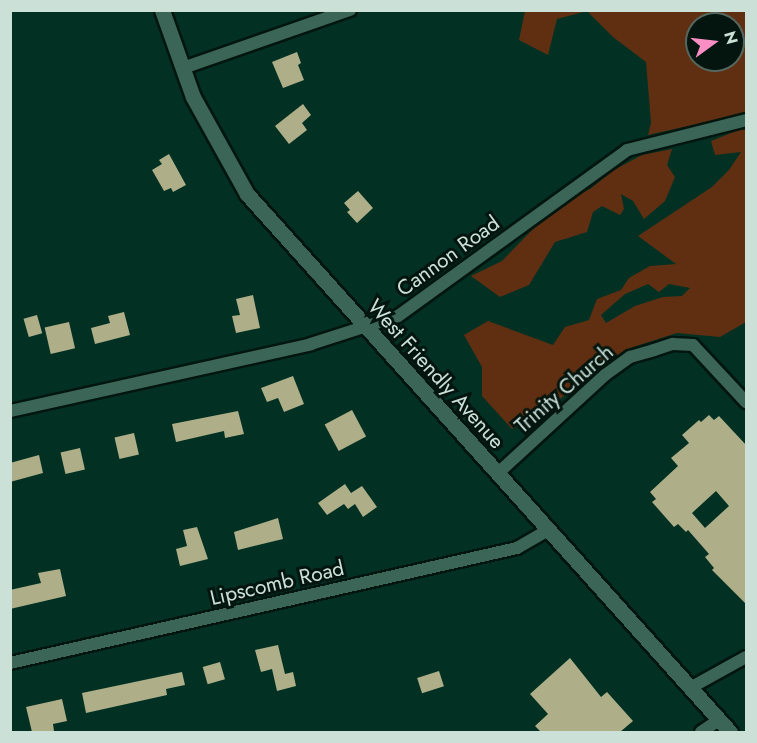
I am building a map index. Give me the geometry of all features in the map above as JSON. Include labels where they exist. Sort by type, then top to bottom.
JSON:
[{"type":"main road","name":"West Friendly Avenue","points":[[162,10],[193,98],[247,194],[730,732]]},
{"type":"street","points":[[183,68],[350,10]]},
{"type":"street","name":"Cannon Road","points":[[10,411],[311,344],[398,316],[627,150],[747,120]]},
{"type":"street","name":"Trinity Church","points":[[497,474],[605,375],[630,357],[672,344],[693,345],[747,402]]},
{"type":"street","name":"Lipscomb Road","points":[[10,663],[517,548],[548,530]]},
{"type":"street","points":[[690,688],[747,657]]},
{"type":"street","points":[[701,732],[719,720]]},
{"type":"shaded area","points":[[525,11],[587,11],[557,19],[548,55],[519,40]]},
{"type":"shaded area","points":[[587,11],[746,11],[746,113],[648,135],[651,123],[646,62],[613,37]]},
{"type":"shaded area","points":[[741,129],[746,130],[746,322],[720,337],[677,333],[630,348],[597,368],[560,399],[512,429],[482,396],[482,367],[464,335],[488,321],[553,345],[565,327],[589,320],[597,299],[621,290],[629,278],[650,266],[676,264],[638,236],[712,187],[729,170],[741,152],[715,155],[711,141]],"holes":[[[648,284],[659,292],[669,284],[690,288],[682,296],[663,297],[635,306],[606,323],[601,315],[625,294]]]},
{"type":"shaded area","points":[[672,149],[667,165],[675,177],[665,201],[644,219],[633,201],[621,194],[624,209],[620,215],[602,206],[593,212],[587,232],[555,242],[529,285],[500,297],[471,276],[502,261],[533,229],[572,197],[590,189],[614,170],[642,155]]},
{"type":"building","points":[[297,52],[301,63],[298,65],[304,80],[283,88],[272,62]]},
{"type":"building","points":[[303,104],[311,115],[302,123],[307,130],[289,144],[275,126]]},
{"type":"building","points":[[169,154],[186,185],[173,192],[171,188],[164,191],[152,170],[162,164],[159,160]]},
{"type":"building","points":[[358,191],[373,208],[357,223],[347,212],[350,210],[344,203]]},
{"type":"building","points":[[253,295],[260,328],[236,333],[232,316],[240,315],[236,299]]},
{"type":"building","points":[[124,312],[130,335],[95,344],[91,328],[110,323],[108,316]]},
{"type":"building","points":[[37,315],[42,333],[29,337],[24,319]]},
{"type":"building","points":[[69,322],[75,348],[51,354],[45,328]]},
{"type":"building","points":[[293,376],[304,404],[284,412],[278,398],[267,402],[261,388]]},
{"type":"building","points":[[352,410],[366,436],[339,451],[325,425]]},
{"type":"building","points":[[238,411],[244,434],[225,438],[224,431],[176,442],[172,424]]},
{"type":"building","points":[[709,415],[714,420],[719,416],[747,446],[747,605],[712,570],[714,568],[705,557],[709,554],[688,530],[686,532],[678,524],[674,527],[652,502],[656,499],[650,492],[678,466],[671,458],[689,443],[682,435],[699,420],[701,422]],"holes":[[[716,491],[729,506],[705,528],[692,513]]]},
{"type":"building","points":[[134,433],[139,454],[119,459],[115,437]]},
{"type":"building","points":[[80,448],[85,469],[65,474],[61,452]]},
{"type":"building","points":[[39,455],[43,473],[10,482],[10,463]]},
{"type":"building","points":[[345,484],[351,493],[362,486],[377,507],[363,517],[355,504],[348,509],[344,504],[327,515],[318,503]]},
{"type":"building","points":[[278,518],[283,539],[238,550],[234,532]]},
{"type":"building","points":[[197,527],[208,559],[180,566],[176,549],[187,546],[183,530]]},
{"type":"building","points":[[60,569],[66,596],[10,609],[10,590],[41,583],[38,573]]},
{"type":"building","points":[[278,645],[285,674],[293,672],[296,686],[277,691],[272,669],[261,672],[255,650]]},
{"type":"building","points":[[570,658],[601,697],[607,692],[633,721],[620,732],[541,732],[535,726],[548,714],[530,694]]},
{"type":"building","points":[[220,662],[225,679],[208,684],[203,667]]},
{"type":"building","points":[[439,671],[444,686],[422,693],[417,678]]},
{"type":"building","points":[[182,672],[185,685],[166,689],[167,695],[86,713],[82,693]]},
{"type":"building","points":[[62,699],[67,721],[53,724],[54,731],[32,732],[26,707]]}]
